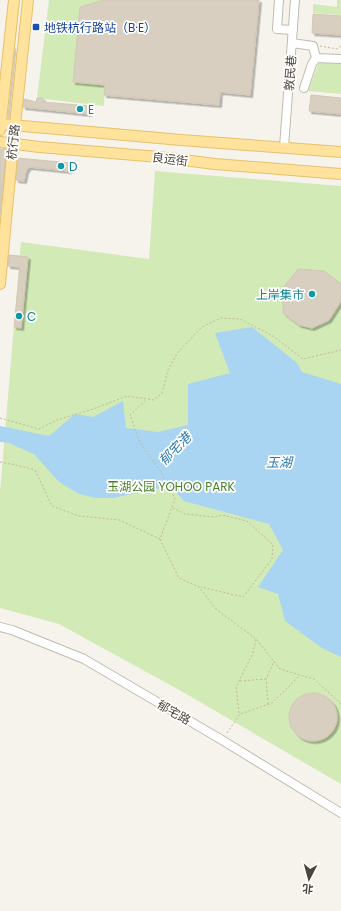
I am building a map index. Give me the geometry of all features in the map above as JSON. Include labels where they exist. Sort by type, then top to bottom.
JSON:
[{"type":"main road","name":"杭行路","points":[[0,130],[14,0]]},
{"type":"main road","name":"杭行路","points":[[0,284],[14,126],[28,0]]},
{"type":"main road","name":"良运街","points":[[0,124],[341,152]]},
{"type":"main road","name":"良运街","points":[[0,142],[39,147],[159,157],[215,164],[341,174]]},
{"type":"street","points":[[279,0],[277,29],[293,30]]},
{"type":"street","name":"敦民巷","points":[[284,147],[295,0]]},
{"type":"street","points":[[292,43],[313,46],[316,58],[312,64],[304,88]]},
{"type":"street","points":[[316,58],[341,59]]},
{"type":"street","name":"郁宅路","points":[[0,627],[12,630],[84,659],[222,740],[341,813]]},
{"type":"path","points":[[0,418],[39,429],[57,420],[93,409],[127,396],[154,400],[162,393],[168,370],[178,352],[202,326],[221,318],[240,319],[273,336],[303,359],[341,350]]},
{"type":"path","points":[[147,399],[130,415],[140,443],[161,472],[175,499],[160,539]]},
{"type":"path","points":[[0,462],[16,464],[35,470],[52,506],[79,516],[119,520],[160,539],[178,578],[199,587],[243,598],[272,559],[273,545],[247,521],[222,515],[214,517],[186,514],[172,507]]},
{"type":"path","points":[[199,587],[216,609],[256,639],[280,669],[314,679],[341,704]]},
{"type":"path","points":[[240,714],[236,687],[253,653],[256,639]]},
{"type":"path","points":[[268,705],[266,679],[274,661]]},
{"type":"path","points":[[222,740],[240,714],[272,704],[300,675]]},
{"type":"path","points":[[239,681],[266,679]]},
{"type":"green space","points":[[49,0],[104,0],[80,7],[73,82],[105,85],[104,106],[37,98]]},
{"type":"green space","points":[[337,0],[341,0],[341,15],[313,13],[313,4],[337,7]]},
{"type":"green space","points":[[319,62],[341,64],[341,94],[308,91]]},
{"type":"green space","name":"玉湖公园 YOHOO PARK","points":[[155,171],[341,186],[341,784],[181,691],[59,624],[0,608],[0,492],[21,242],[149,259]]},
{"type":"water","points":[[252,327],[297,363],[302,372],[341,384],[341,657],[322,648],[285,621],[278,594],[258,587],[283,550],[269,524],[184,501],[170,486],[113,498],[96,498],[79,494],[59,482],[34,454],[9,443],[0,442],[0,426],[49,436],[75,414],[93,417],[123,401],[126,428],[158,432],[188,425],[188,384],[230,373],[215,333]]},
{"type":"building","points":[[104,0],[259,0],[250,95],[220,92],[219,105],[104,95],[105,85],[73,82],[80,7]]},
{"type":"building","points":[[313,14],[341,16],[341,35],[312,33]]},
{"type":"building","points":[[15,49],[16,49],[8,118]]},
{"type":"building","points":[[311,95],[341,98],[341,114],[309,111]]},
{"type":"building","points":[[37,98],[43,98],[43,102],[90,106],[89,114],[23,107],[24,99],[36,102]]},
{"type":"building","points":[[0,149],[6,149],[0,215]]},
{"type":"building","points":[[18,158],[70,163],[69,171],[29,167],[26,171],[24,181],[16,180]]},
{"type":"building","points":[[9,255],[28,257],[21,328],[14,327],[20,267],[8,266]]},
{"type":"building","name":"上岸集市","points":[[298,269],[324,271],[341,284],[341,301],[329,320],[312,328],[299,325],[283,313],[283,288]]},
{"type":"building","points":[[308,693],[318,693],[330,700],[337,712],[337,722],[330,734],[318,741],[308,741],[300,737],[293,730],[289,722],[289,712],[293,704],[300,697]]},
{"type":"place","name":"地铁杭行路站（B·E）","points":[[36,27]]},
{"type":"place","name":"E","points":[[80,109]]},
{"type":"place","name":"D","points":[[61,166]]},
{"type":"place","name":"上岸集市","points":[[312,294]]},
{"type":"place","name":"C","points":[[19,316]]},
{"type":"water label","name":"郁宅港","points":[[175,449]]},
{"type":"water label","name":"玉湖","points":[[279,462]]}]
